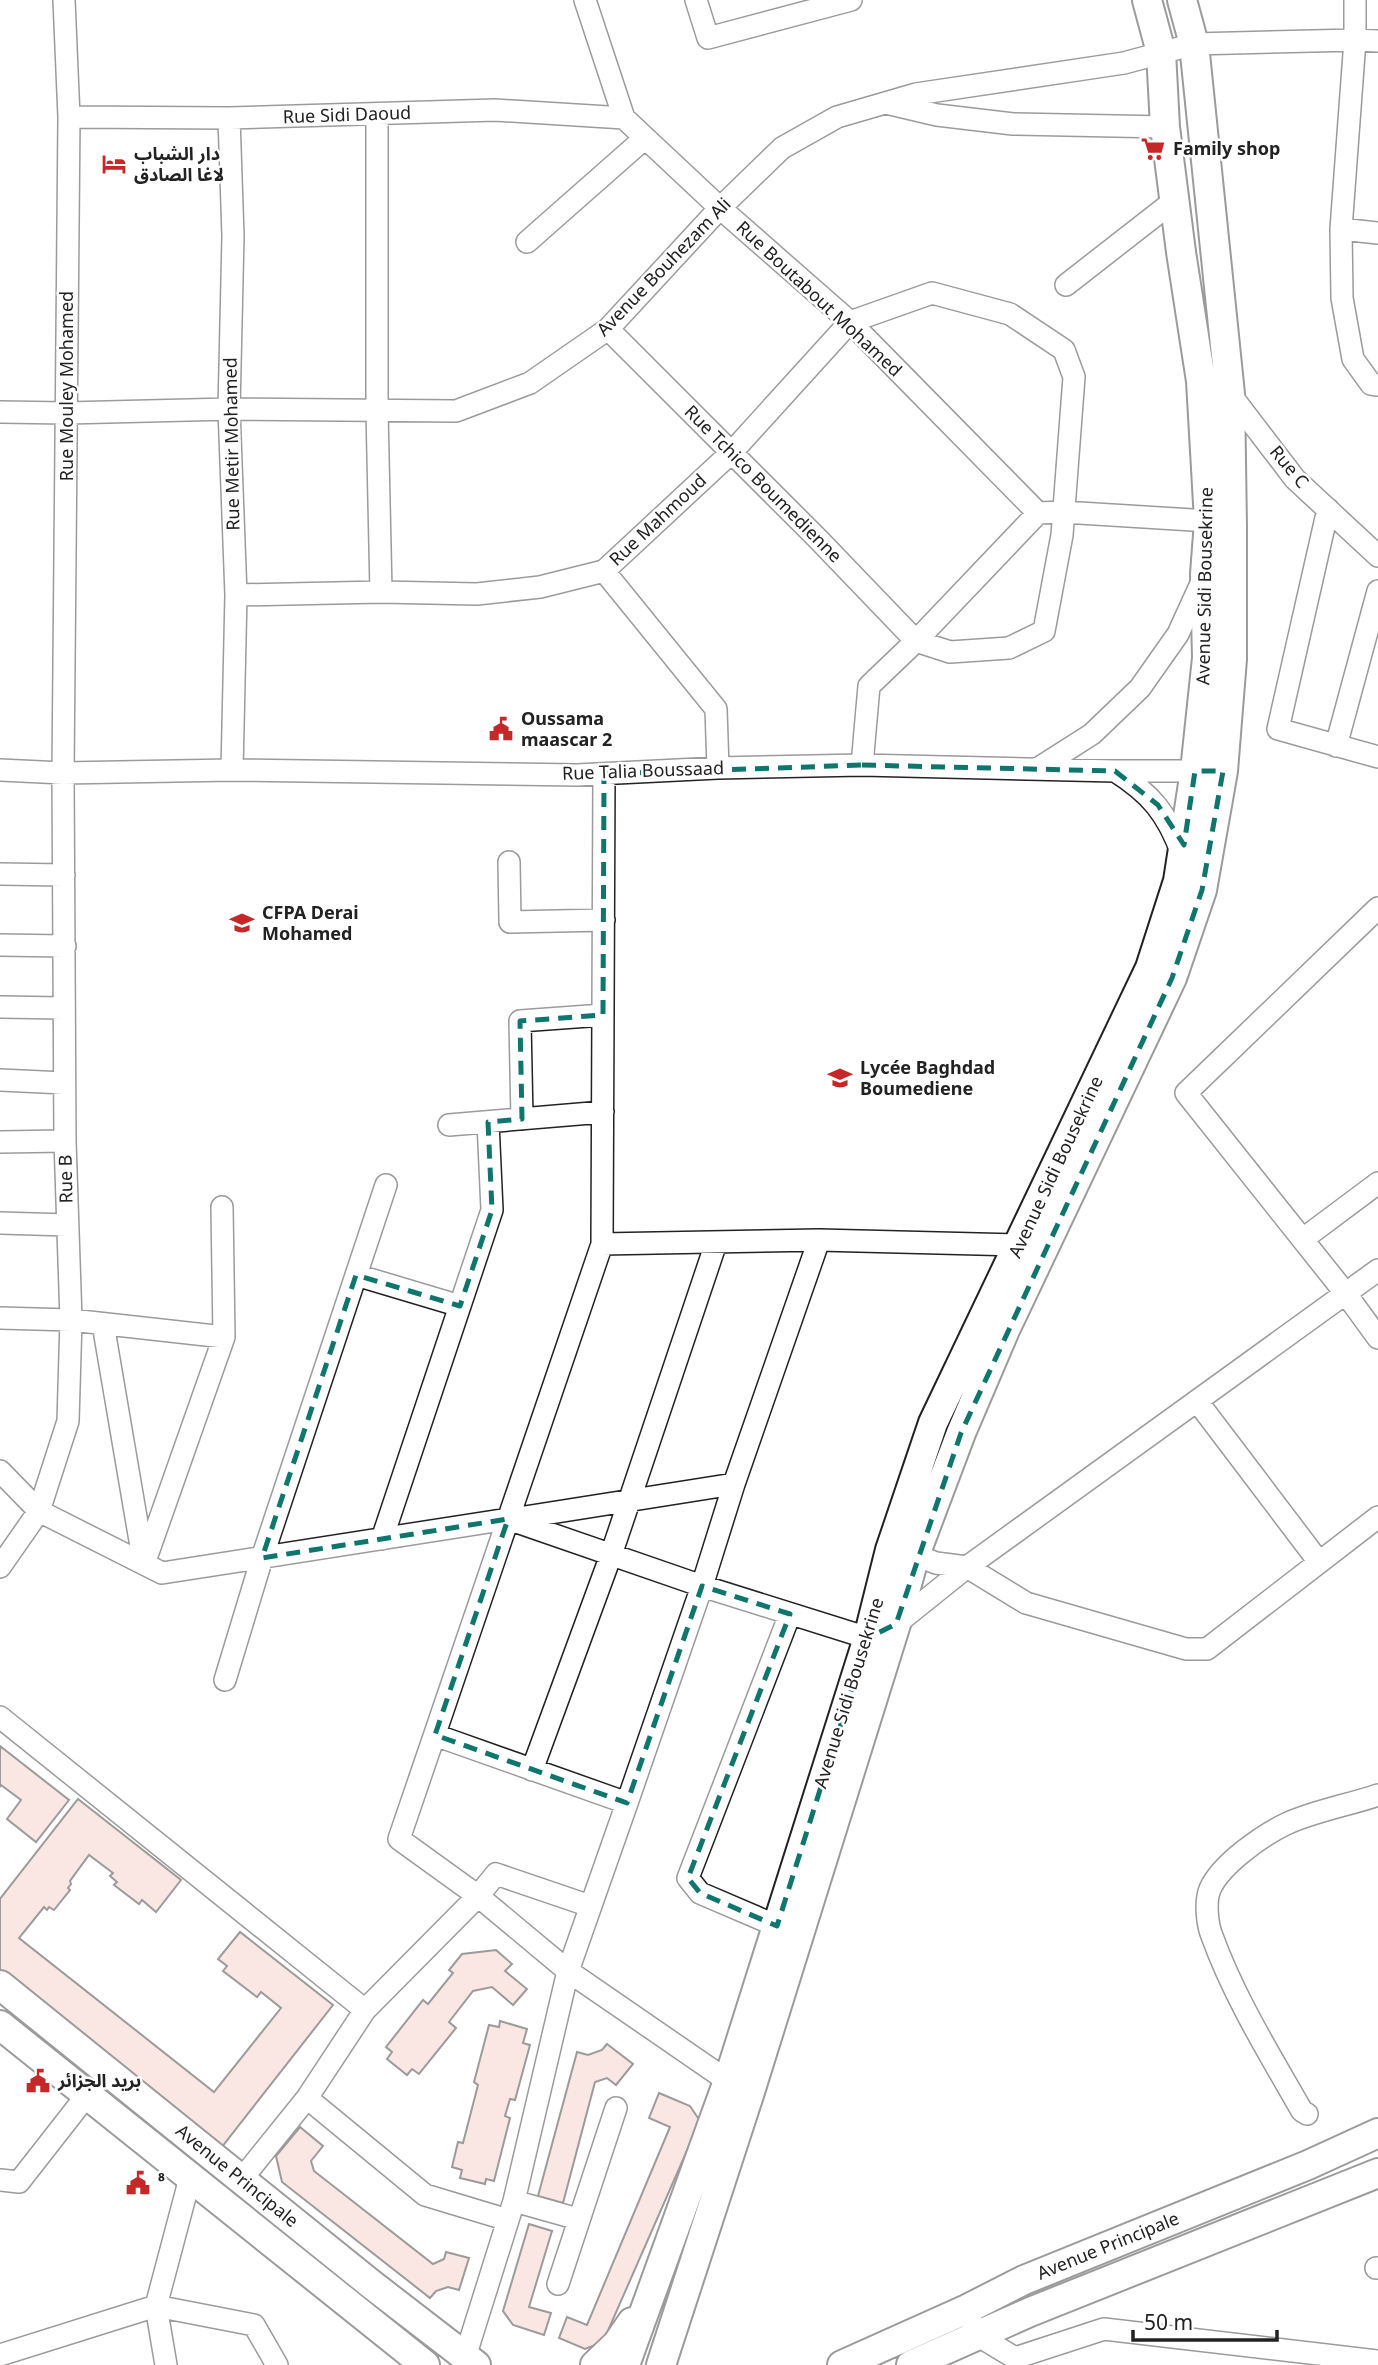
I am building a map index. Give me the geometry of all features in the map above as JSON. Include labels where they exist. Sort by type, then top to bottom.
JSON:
[{"type":"main road","name":"Avenue Sidi Bousekrine","points":[[652,2294],[728,2081],[867,1638],[890,1550],[933,1423],[1150,968],[1178,881],[1195,771],[1207,658],[1205,574],[1209,521],[1201,381],[1165,127],[1161,52],[1147,0]]},
{"type":"main road","points":[[661,2365],[749,2095],[896,1624],[915,1555],[961,1433],[1005,1330],[1172,978],[1202,890],[1223,771],[1232,659],[1230,394],[1194,44],[1182,0]]},
{"type":"main road","name":"Avenue Principale","points":[[0,1985],[241,2180],[474,2363]]},
{"type":"main road","name":"Avenue Principale","points":[[0,2025],[425,2365]]},
{"type":"main road","name":"Avenue Principale","points":[[911,2365],[972,2322],[1024,2280],[1308,2165],[1378,2133]]},
{"type":"main road","name":"Avenue Principale","points":[[842,2365],[972,2322],[1030,2312],[1378,2173]]},
{"type":"main road","points":[[595,2365],[617,2344],[652,2294]]},
{"type":"main road","points":[[625,2365],[652,2294]]},
{"type":"street","name":"Rue Mouley Mohamed","points":[[63,773],[69,117],[64,0]]},
{"type":"street","name":"Rue Boutabout Mohamed","points":[[585,0],[624,118],[720,208],[849,322],[1038,513]]},
{"type":"street","points":[[696,0],[708,38],[851,0]]},
{"type":"street","points":[[1355,0],[1355,40],[1341,229],[1342,298],[1353,359],[1371,384],[1378,385]]},
{"type":"street","name":"Avenue Bouhezam Ali","points":[[0,412],[229,409],[456,411],[530,383],[608,329],[720,208],[782,148],[837,117],[916,94],[1124,63],[1194,44],[1378,41]]},
{"type":"street","points":[[884,103],[937,115],[1013,124],[1165,127]]},
{"type":"street","name":"Rue Sidi Daoud","points":[[69,117],[229,118],[495,110],[624,118]]},
{"type":"street","points":[[377,115],[377,411],[381,593]]},
{"type":"street","name":"Rue Metir Mohamed","points":[[229,118],[233,236],[229,409],[236,595],[232,770]]},
{"type":"street","points":[[527,242],[645,138]]},
{"type":"street","points":[[1066,285],[1175,200]]},
{"type":"street","points":[[1341,229],[1378,233]]},
{"type":"street","points":[[849,322],[932,293],[1010,314],[1063,350],[1074,377],[1062,535],[1044,631],[1009,648],[950,652],[916,641]]},
{"type":"street","name":"Rue Mahmoud","points":[[236,595],[477,594],[540,587],[604,571],[732,452],[849,322]]},
{"type":"street","name":"Rue Tchico Boumedienne","points":[[608,329],[916,641]]},
{"type":"street","name":"Rue C","points":[[1201,381],[1230,394],[1295,479],[1378,556]]},
{"type":"street","points":[[1328,509],[1278,729],[1378,757]]},
{"type":"street","points":[[862,765],[869,685],[916,641],[1038,513],[1063,512],[1209,521]]},
{"type":"street","points":[[604,571],[716,709],[718,768]]},
{"type":"street","points":[[1037,769],[1093,734],[1140,688],[1178,634],[1205,574]]},
{"type":"street","points":[[1336,746],[1378,591]]},
{"type":"street","name":"Rue Talia Boussaad","points":[[0,770],[63,773],[232,770],[604,774],[862,765],[1223,771]]},
{"type":"street","points":[[1115,771],[1138,786],[1158,805],[1173,828],[1182,854]]},
{"type":"street","name":"Rue B","points":[[0,1567],[39,1511],[68,1421],[71,1321],[64,1083],[63,773]]},
{"type":"street","points":[[604,774],[602,1244],[399,1839],[478,1896],[568,1971],[728,2081]]},
{"type":"street","points":[[509,862],[510,922],[604,920]]},
{"type":"street","points":[[0,874],[64,875]]},
{"type":"street","points":[[1378,908],[1186,1093],[1378,1338]]},
{"type":"street","points":[[0,945],[65,946]]},
{"type":"street","points":[[0,1007],[63,1008]]},
{"type":"street","points":[[522,1119],[520,1021],[603,1015]]},
{"type":"street","points":[[0,1080],[64,1083]]},
{"type":"street","points":[[449,1125],[603,1112]]},
{"type":"street","points":[[382,1539],[492,1210],[488,1122]]},
{"type":"street","points":[[0,1142],[65,1141]]},
{"type":"street","points":[[1303,1240],[1378,1183]]},
{"type":"street","points":[[225,1679],[262,1558],[386,1185]]},
{"type":"street","points":[[144,1564],[224,1337],[222,1206]]},
{"type":"street","points":[[0,1223],[67,1225]]},
{"type":"street","points":[[474,2363],[568,1971],[819,1240]]},
{"type":"street","points":[[602,1244],[819,1240],[1020,1245]]},
{"type":"street","points":[[532,1770],[611,1555],[716,1243]]},
{"type":"street","points":[[508,1519],[702,1586],[867,1638],[896,1624],[967,1567],[1378,1270]]},
{"type":"street","points":[[356,1275],[460,1306]]},
{"type":"street","points":[[0,1318],[71,1321],[224,1337]]},
{"type":"street","points":[[103,1324],[144,1564]]},
{"type":"street","points":[[1197,1401],[1320,1562]]},
{"type":"street","points":[[0,1471],[39,1511],[162,1573],[734,1484]]},
{"type":"street","points":[[915,1555],[936,1563],[967,1567],[1026,1603],[1186,1649],[1207,1649],[1378,1517]]},
{"type":"street","points":[[777,1926],[700,1893],[688,1878],[790,1614]]},
{"type":"street","points":[[0,1717],[365,2010]]},
{"type":"street","points":[[435,1735],[627,1803]]},
{"type":"street","points":[[1307,2114],[1302,2112],[1277,2067],[1211,1934],[1209,1889],[1240,1853],[1287,1823],[1376,1799]]},
{"type":"street","points":[[241,2180],[307,2098],[365,2010],[478,1896],[496,1874],[590,1906]]},
{"type":"street","points":[[0,2180],[19,2182],[87,2095]]},
{"type":"street","points":[[307,2098],[425,2195],[578,2219]]},
{"type":"street","points":[[558,2284],[616,2108]]},
{"type":"street","points":[[166,2365],[156,2306],[190,2178]]},
{"type":"street","points":[[0,2355],[156,2306],[254,2325],[277,2365]]},
{"type":"street","points":[[972,2322],[1019,2362],[1104,2329],[1378,2361]]},
{"type":"highlighted area","points":[[862,765],[1115,771],[1158,805],[1184,845],[1195,771],[1223,771],[1202,890],[1172,978],[961,1433],[896,1624],[868,1638],[777,1926],[700,1893],[688,1878],[790,1614],[702,1586],[627,1803],[435,1735],[508,1519],[262,1558],[356,1275],[460,1306],[492,1210],[488,1122],[522,1119],[520,1021],[603,1015],[604,774]]},
{"type":"building","points":[[0,1746],[69,1800],[36,1842],[7,1819],[21,1800],[1,1785],[0,1787]]},
{"type":"building","points":[[78,1799],[181,1880],[156,1912],[142,1900],[139,1904],[114,1885],[117,1882],[110,1876],[113,1873],[89,1855],[70,1881],[70,1890],[54,1910],[44,1907],[19,1938],[214,2092],[281,2008],[261,1992],[257,1997],[223,1971],[227,1966],[218,1959],[240,1932],[333,2005],[221,2148],[0,1975],[0,1899]]},
{"type":"building","points":[[496,1950],[512,1964],[505,1971],[527,1989],[513,2005],[492,1987],[473,1991],[449,2022],[456,2028],[419,2074],[412,2069],[407,2075],[387,2059],[392,2052],[386,2047],[423,2000],[428,2004],[453,1973],[449,1970],[462,1954]]},
{"type":"building","points":[[500,2021],[527,2029],[523,2043],[530,2045],[515,2100],[510,2099],[505,2116],[510,2118],[494,2181],[486,2179],[485,2184],[460,2178],[462,2170],[452,2167],[458,2142],[463,2143],[478,2085],[474,2082],[489,2025],[499,2027]]},
{"type":"building","points":[[607,2044],[633,2064],[616,2085],[607,2078],[595,2082],[563,2203],[538,2196],[577,2052],[588,2055],[602,2050]]},
{"type":"building","points":[[659,2093],[690,2106],[700,2121],[603,2342],[585,2349],[559,2338],[567,2317],[587,2325],[670,2127],[649,2118]]},
{"type":"building","points":[[300,2127],[323,2146],[311,2161],[314,2171],[433,2264],[444,2259],[446,2252],[469,2258],[459,2290],[448,2287],[436,2291],[430,2298],[282,2182],[276,2156]]},
{"type":"building","points":[[529,2224],[552,2231],[529,2307],[551,2313],[544,2335],[513,2325],[503,2311]]},
{"type":"place","name":"Family shop","points":[[1153,149]]},
{"type":"place","name":"دار الشباب لاغا الصادق","points":[[114,164]]},
{"type":"place","name":"Oussama maascar 2","points":[[501,729]]},
{"type":"place","name":"CFPA Derai Mohamed","points":[[242,923]]},
{"type":"place","name":"Lycée Baghdad Boumediene","points":[[840,1078]]},
{"type":"place","name":"بريد الجزائر","points":[[38,2081]]},
{"type":"place","name":"⁸","points":[[138,2183]]}]
